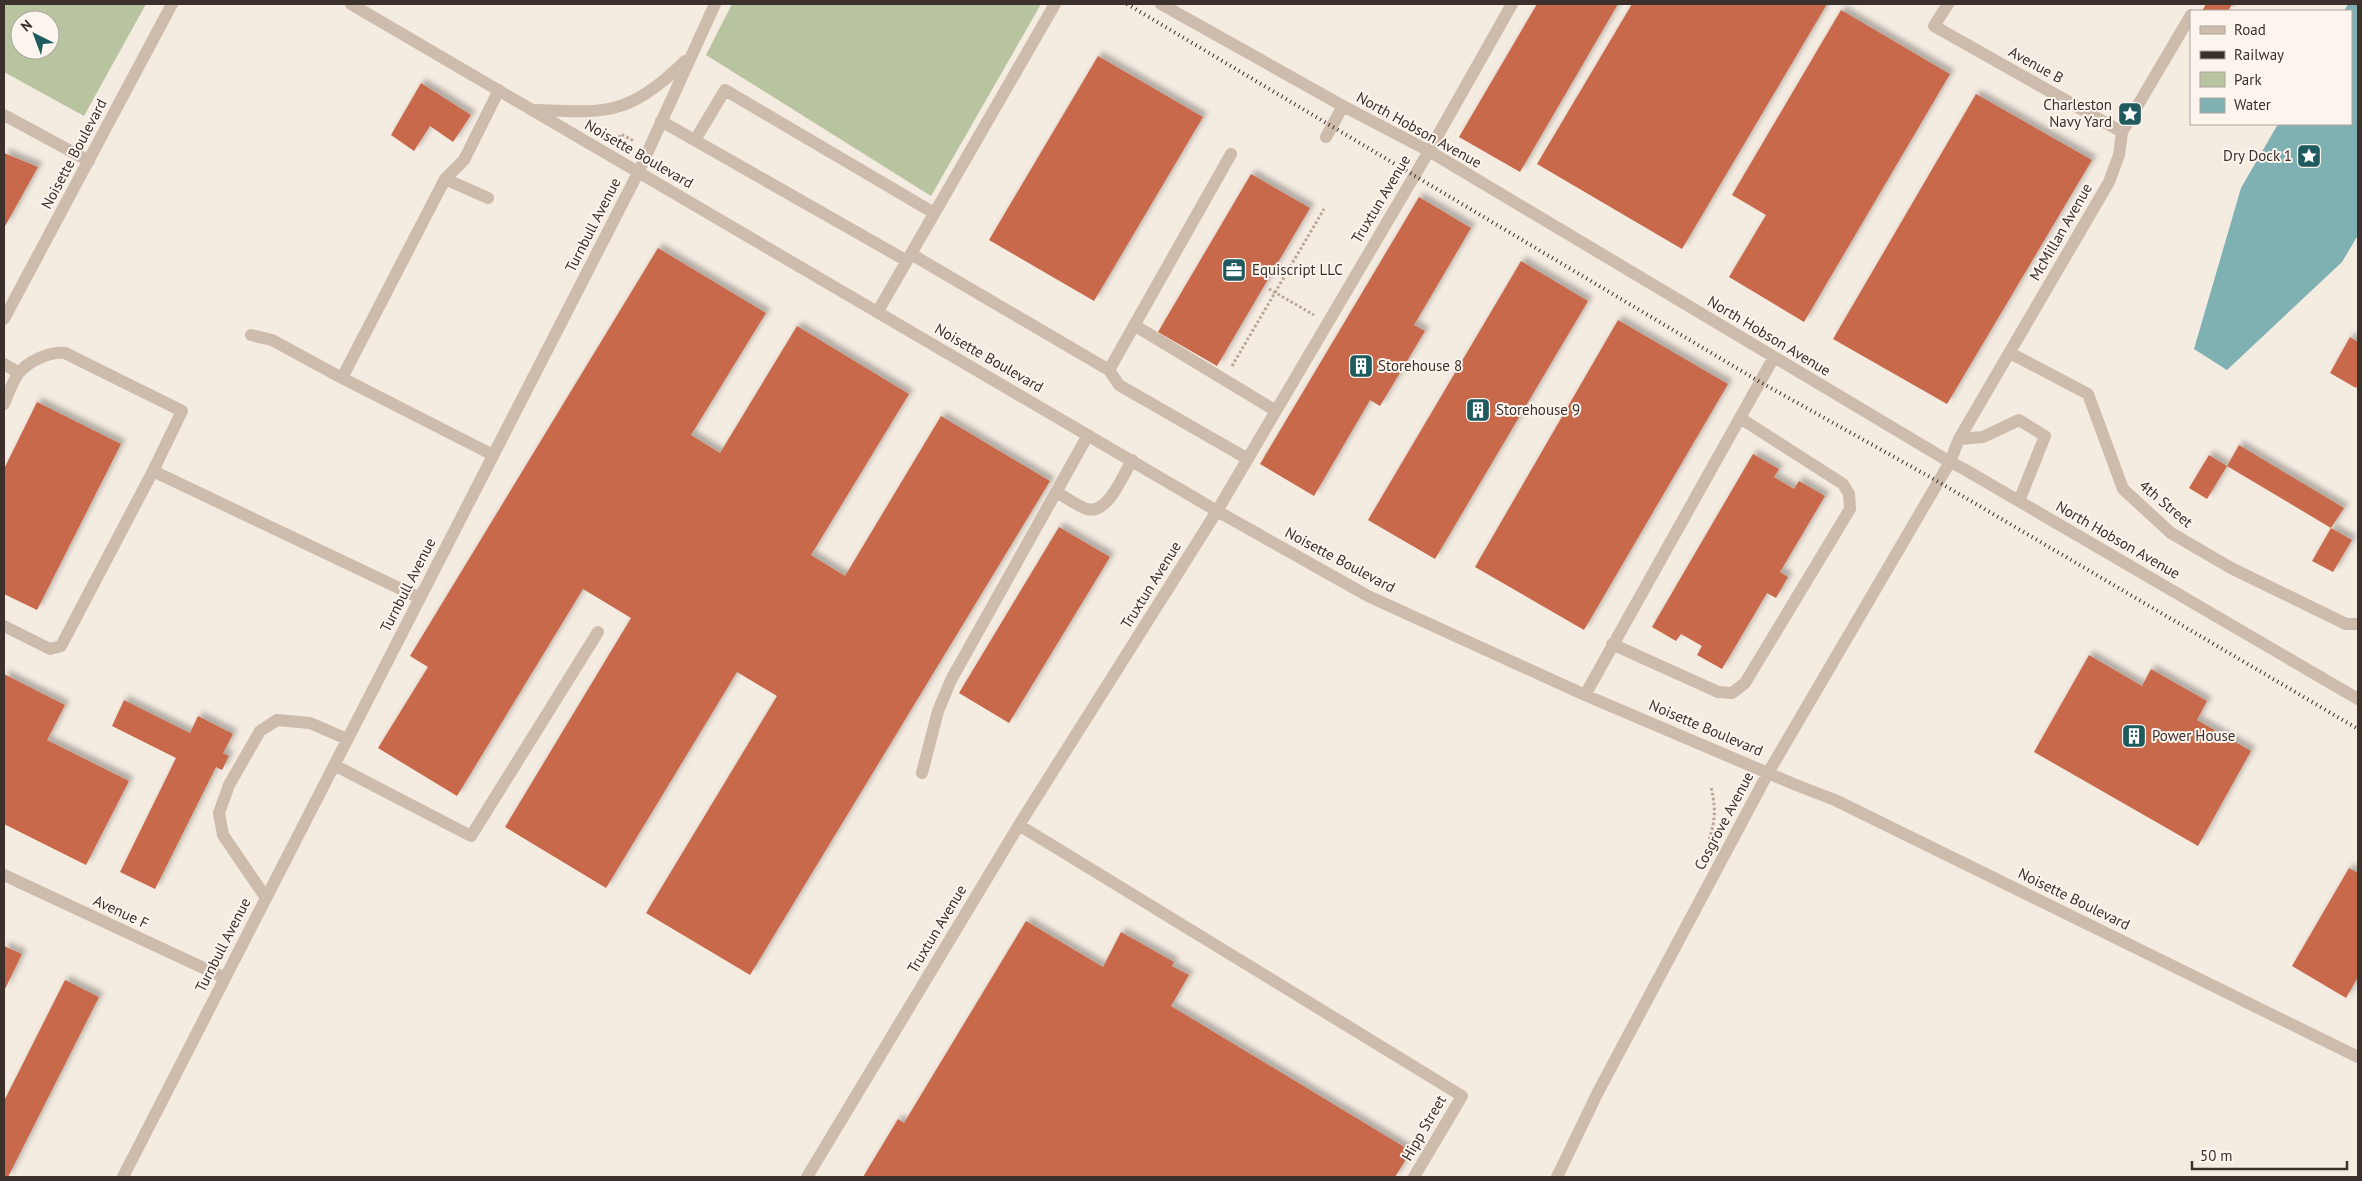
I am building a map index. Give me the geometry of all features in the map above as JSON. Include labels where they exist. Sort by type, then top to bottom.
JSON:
[{"type":"street","name":"Noisette Boulevard","points":[[4,319],[172,4]]},
{"type":"street","name":"Noisette Boulevard","points":[[351,4],[1217,511],[1368,596],[1585,695],[1836,800],[2358,1057]]},
{"type":"street","name":"Turnbull Avenue","points":[[122,1177],[638,172],[715,4]]},
{"type":"street","points":[[878,311],[1055,4]]},
{"type":"street","name":"North Hobson Avenue","points":[[1161,4],[1343,106],[1428,151],[1950,462],[2358,699]]},
{"type":"street","name":"Truxtun Avenue","points":[[806,1177],[1019,825],[1217,511],[1512,4]]},
{"type":"street","name":"Avenue B","points":[[1948,4],[1934,26],[2122,132]]},
{"type":"street","name":"McMillan Avenue","points":[[1950,462],[1959,439],[2109,182],[2119,155],[2122,132],[2190,17]]},
{"type":"street","points":[[533,110],[587,111],[614,108],[636,99],[672,74],[692,54]]},
{"type":"street","points":[[342,378],[445,179],[464,160],[499,90]]},
{"type":"street","points":[[695,140],[725,90],[934,213]]},
{"type":"street","points":[[1326,137],[1343,106]]},
{"type":"street","points":[[4,115],[89,162]]},
{"type":"street","points":[[662,121],[1109,370],[1119,385],[1248,459]]},
{"type":"street","points":[[1109,370],[1231,154]]},
{"type":"street","points":[[445,179],[488,198]]},
{"type":"street","points":[[1134,325],[1276,411]]},
{"type":"street","points":[[251,335],[272,340],[342,378],[493,454]]},
{"type":"street","points":[[4,404],[19,373],[42,357],[58,352],[65,353],[182,410],[153,471],[61,646],[50,648],[4,626]]},
{"type":"street","name":"4th Street","points":[[2010,353],[2088,394],[2123,489],[2171,533],[2231,568],[2346,624],[2358,624]]},
{"type":"street","points":[[1585,695],[1774,357]]},
{"type":"street","points":[[4,364],[19,373]]},
{"type":"street","points":[[1612,644],[1718,692],[1732,693],[1745,683],[1850,509],[1849,494],[1843,484],[1740,418]]},
{"type":"street","points":[[1959,439],[1983,437],[2019,420],[2045,436],[2019,501]]},
{"type":"street","points":[[922,773],[938,711],[951,680],[1088,435]]},
{"type":"street","points":[[1056,492],[1087,509],[1097,510],[1107,504],[1132,460]]},
{"type":"street","name":"Cosgrove Avenue","points":[[1558,1177],[1598,1092],[1768,773],[1950,462]]},
{"type":"street","points":[[153,471],[420,598]]},
{"type":"street","points":[[334,765],[471,836],[598,632]]},
{"type":"street","points":[[266,898],[223,835],[219,813],[229,785],[260,731],[277,720],[310,723],[348,739]]},
{"type":"street","name":"Hipp Street","points":[[1019,825],[1462,1096],[1414,1177]]},
{"type":"street","name":"Avenue F","points":[[4,875],[225,978]]},
{"type":"path","points":[[614,148],[621,134],[634,141]]},
{"type":"path","points":[[1228,373],[1324,209]]},
{"type":"path","points":[[1270,289],[1327,323]]},
{"type":"green space","points":[[4,4],[146,4],[84,116],[4,72]]},
{"type":"green space","points":[[732,4],[1041,4],[931,196],[706,55]]},
{"type":"water","name":"Dry Dock 1","points":[[2348,4],[2358,4],[2358,235],[2342,262],[2227,370],[2194,349],[2241,188],[2277,125],[2352,125],[2352,10],[2345,10]]},
{"type":"building","points":[[1537,4],[1618,4],[1520,172],[1459,137]]},
{"type":"building","points":[[1632,4],[1827,4],[1682,249],[1537,164]]},
{"type":"building","points":[[2206,4],[2232,4],[2229,10],[2203,10]]},
{"type":"building","points":[[1841,10],[1950,74],[1804,322],[1729,277],[1766,215],[1732,195]]},
{"type":"building","points":[[1098,56],[1203,117],[1094,301],[989,240]]},
{"type":"building","points":[[421,83],[471,115],[453,142],[430,126],[414,151],[391,135]]},
{"type":"building","points":[[1976,94],[2092,160],[1947,404],[1833,339]]},
{"type":"building","points":[[4,153],[38,167],[4,228]]},
{"type":"building","name":"Equiscript LLC","points":[[1251,174],[1310,208],[1217,366],[1158,332]]},
{"type":"building","name":"Storehouse 8","points":[[1419,197],[1471,228],[1414,325],[1425,331],[1380,406],[1370,400],[1314,496],[1260,464]]},
{"type":"building","points":[[658,248],[766,313],[691,435],[720,453],[797,326],[909,394],[811,555],[845,576],[941,416],[1050,481],[750,975],[646,913],[777,696],[737,672],[606,888],[505,827],[631,618],[583,589],[457,796],[378,748],[428,667],[410,656]]},
{"type":"building","name":"Storehouse 9","points":[[1521,261],[1588,301],[1435,559],[1368,520]]},
{"type":"building","points":[[1618,320],[1728,384],[1584,630],[1475,567]]},
{"type":"building","points":[[2350,337],[2358,342],[2358,384],[2356,388],[2330,373]]},
{"type":"building","points":[[37,402],[121,444],[37,610],[4,594],[4,469]]},
{"type":"building","points":[[2239,445],[2344,508],[2331,528],[2227,466]]},
{"type":"building","points":[[1753,454],[1779,469],[1774,477],[1794,489],[1799,481],[1825,496],[1780,572],[1788,577],[1776,598],[1767,593],[1722,669],[1697,655],[1702,646],[1681,634],[1676,641],[1652,627]]},
{"type":"building","points":[[2209,455],[2227,466],[2207,499],[2189,488]]},
{"type":"building","points":[[1059,527],[1110,557],[1009,723],[959,693]]},
{"type":"building","points":[[2331,528],[2352,540],[2333,572],[2312,561]]},
{"type":"building","name":"Power House","points":[[2089,655],[2142,686],[2151,669],[2207,701],[2197,720],[2251,751],[2198,846],[2034,752]]},
{"type":"building","points":[[4,674],[65,705],[47,740],[129,781],[86,865],[4,824]]},
{"type":"building","points":[[124,700],[190,733],[198,716],[233,734],[223,753],[229,756],[222,770],[216,767],[155,889],[120,872],[176,758],[112,726]]},
{"type":"building","points":[[2349,868],[2358,873],[2358,977],[2346,998],[2292,966]]},
{"type":"building","points":[[1026,921],[1103,967],[1121,932],[1174,962],[1172,966],[1189,975],[1171,1006],[1411,1151],[1395,1177],[863,1177],[898,1119],[904,1123]]},
{"type":"building","points":[[4,946],[22,954],[4,991]]},
{"type":"building","points":[[65,980],[99,997],[8,1177],[4,1177],[4,1101]]},
{"type":"railway","points":[[1127,4],[1760,382],[1937,481],[2358,729]]},
{"type":"place","name":"Charleston Navy Yard","points":[[2130,114]]},
{"type":"place","name":"Dry Dock 1","points":[[2309,156]]},
{"type":"place","name":"Equiscript LLC","points":[[1234,270]]},
{"type":"place","name":"Storehouse 8","points":[[1361,366]]},
{"type":"place","name":"Storehouse 9","points":[[1478,410]]},
{"type":"place","name":"Power House","points":[[2134,736]]}]
